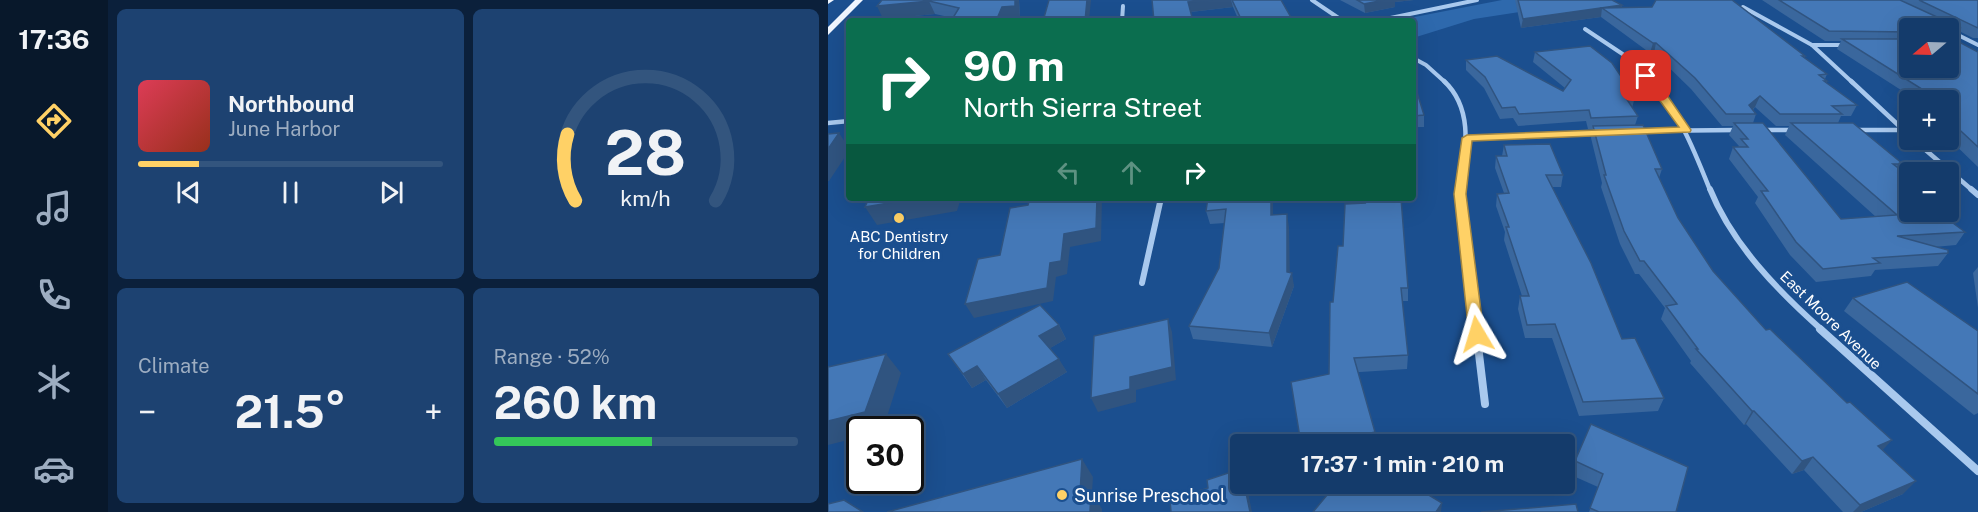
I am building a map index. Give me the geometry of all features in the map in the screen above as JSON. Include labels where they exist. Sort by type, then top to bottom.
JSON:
[{"type":"main road","points":[[828,32],[859,0]]},
{"type":"street","points":[[1312,0],[1339,18]]},
{"type":"street","points":[[1390,18],[1477,0]]},
{"type":"street","points":[[1122,18],[1123,6]]},
{"type":"street","points":[[1743,7],[1812,45],[1899,126]]},
{"type":"street","name":"East Moore Avenue","points":[[1585,29],[1630,59],[1662,94],[1686,130],[1715,202],[1744,249],[1796,307],[1978,471]]},
{"type":"street","points":[[1959,36],[1978,45]]},
{"type":"street","points":[[1812,45],[1855,45]]},
{"type":"street","points":[[1968,45],[1978,45]]},
{"type":"street","points":[[1416,60],[1426,65],[1449,86],[1463,109],[1467,138],[1460,194],[1485,404]]},
{"type":"street","points":[[828,123],[846,121]]},
{"type":"street","points":[[1628,132],[1743,130]]},
{"type":"street","points":[[1755,130],[1800,130]]},
{"type":"street","points":[[1846,130],[1899,130]]},
{"type":"street","points":[[1467,138],[1605,133]]},
{"type":"street","points":[[1926,150],[1978,195]]},
{"type":"street","points":[[1142,283],[1160,201]]},
{"type":"shaded area","points":[[1502,0],[1597,0],[1474,19],[1416,37],[1416,18],[1409,18]]},
{"type":"building","points":[[882,0],[1015,0],[1015,6],[1002,7],[997,18],[953,18],[959,8],[929,1],[877,6]]},
{"type":"building","points":[[1049,0],[1087,0],[1085,18],[1044,18]]},
{"type":"building","points":[[1152,0],[1212,0],[1188,2],[1192,18],[1154,18]]},
{"type":"building","points":[[1232,0],[1281,0],[1291,18],[1241,18]]},
{"type":"building","points":[[1357,0],[1384,0],[1364,4]]},
{"type":"building","points":[[1518,0],[1612,0],[1622,5],[1523,19]]},
{"type":"building","points":[[1656,0],[1732,0],[1827,74],[1819,75],[1857,105],[1832,106],[1842,114],[1780,114],[1760,96],[1749,105],[1756,114],[1726,114],[1695,78],[1656,43],[1602,8],[1652,7]]},
{"type":"building","points":[[1779,0],[1900,0],[1939,18],[1899,18],[1899,32],[1829,31]]},
{"type":"building","points":[[1919,0],[1978,0],[1978,28]]},
{"type":"building","points":[[1842,39],[1899,39],[1899,75]]},
{"type":"building","points":[[1959,42],[1978,52],[1978,147],[1959,129],[1959,90],[1923,90],[1904,78],[1959,78]]},
{"type":"building","points":[[1590,46],[1612,63],[1635,97],[1626,98],[1638,116],[1591,118],[1589,110],[1519,114],[1515,107],[1502,108],[1485,77],[1466,60],[1497,56],[1563,91],[1571,80],[1535,52]]},
{"type":"building","points":[[1416,89],[1424,115],[1416,116]]},
{"type":"building","points":[[1734,123],[1763,123],[1841,219],[1897,215],[1791,123],[1853,123],[1901,162],[1893,164],[1899,169],[1899,222],[1952,222],[1965,232],[1897,236],[1948,250],[1948,253],[1873,258],[1880,263],[1823,269],[1796,242],[1761,191],[1768,191],[1733,147],[1748,147],[1741,139],[1748,139]]},
{"type":"building","points":[[1643,125],[1662,169],[1655,169],[1678,218],[1713,271],[1766,330],[1770,329],[1847,403],[1850,402],[1892,440],[1878,446],[1916,481],[1860,505],[1813,457],[1802,461],[1752,411],[1696,349],[1698,349],[1666,306],[1677,304],[1644,261],[1640,261],[1624,231],[1604,175],[1606,175],[1593,126]]},
{"type":"building","points":[[839,133],[828,149],[828,134]]},
{"type":"building","points":[[1550,144],[1563,175],[1546,175],[1591,263],[1622,339],[1635,338],[1664,398],[1583,402],[1555,324],[1527,325],[1520,296],[1529,296],[1497,194],[1509,193],[1496,156],[1507,156],[1504,145]]},
{"type":"building","points":[[868,201],[900,201],[865,207]]},
{"type":"building","points":[[1029,201],[1097,201],[1096,228],[1064,234],[1061,261],[1050,263],[1047,288],[965,304],[978,259],[1000,255],[1010,208],[1028,205]]},
{"type":"building","points":[[1208,201],[1271,201],[1271,215],[1287,214],[1287,272],[1292,273],[1269,333],[1189,326],[1219,268],[1226,209],[1206,211]]},
{"type":"building","points":[[1364,201],[1401,201],[1408,288],[1401,288],[1408,355],[1354,358],[1375,432],[1299,434],[1291,382],[1329,374],[1330,302],[1333,302],[1338,246],[1343,246],[1345,204],[1365,203]]},
{"type":"building","points":[[1907,282],[1978,331],[1978,394],[1853,298]]},
{"type":"building","points":[[1040,305],[1059,325],[1039,336],[1059,359],[998,394],[977,366],[963,374],[948,354]]},
{"type":"building","points":[[1168,319],[1172,367],[1130,377],[1130,389],[1091,398],[1094,336]]},
{"type":"building","points":[[886,354],[865,412],[828,421],[828,367]]},
{"type":"building","points":[[1591,424],[1688,467],[1676,512],[1599,512],[1590,508],[1603,474],[1575,461]]},
{"type":"building","points":[[1082,459],[1080,494],[1091,491],[1090,512],[887,512]]},
{"type":"building","points":[[1230,472],[1230,494],[1246,494],[1250,512],[1171,512],[1170,500],[1208,488],[1207,480]]},
{"type":"building","points":[[1328,494],[1427,494],[1442,503],[1436,512],[1313,512]]},
{"type":"building","points":[[844,500],[863,512],[828,512],[828,504]]},
{"type":"building","points":[[1576,504],[1578,512],[1481,512]]},
{"type":"place","name":"ABC Dentistry for Children","points":[[899,218]]},
{"type":"place","name":"Sunrise Preschool","points":[[1062,495]]},
{"type":"route","points":[[1477,334],[1460,194],[1467,138],[1686,130],[1662,94],[1646,76]]}]
